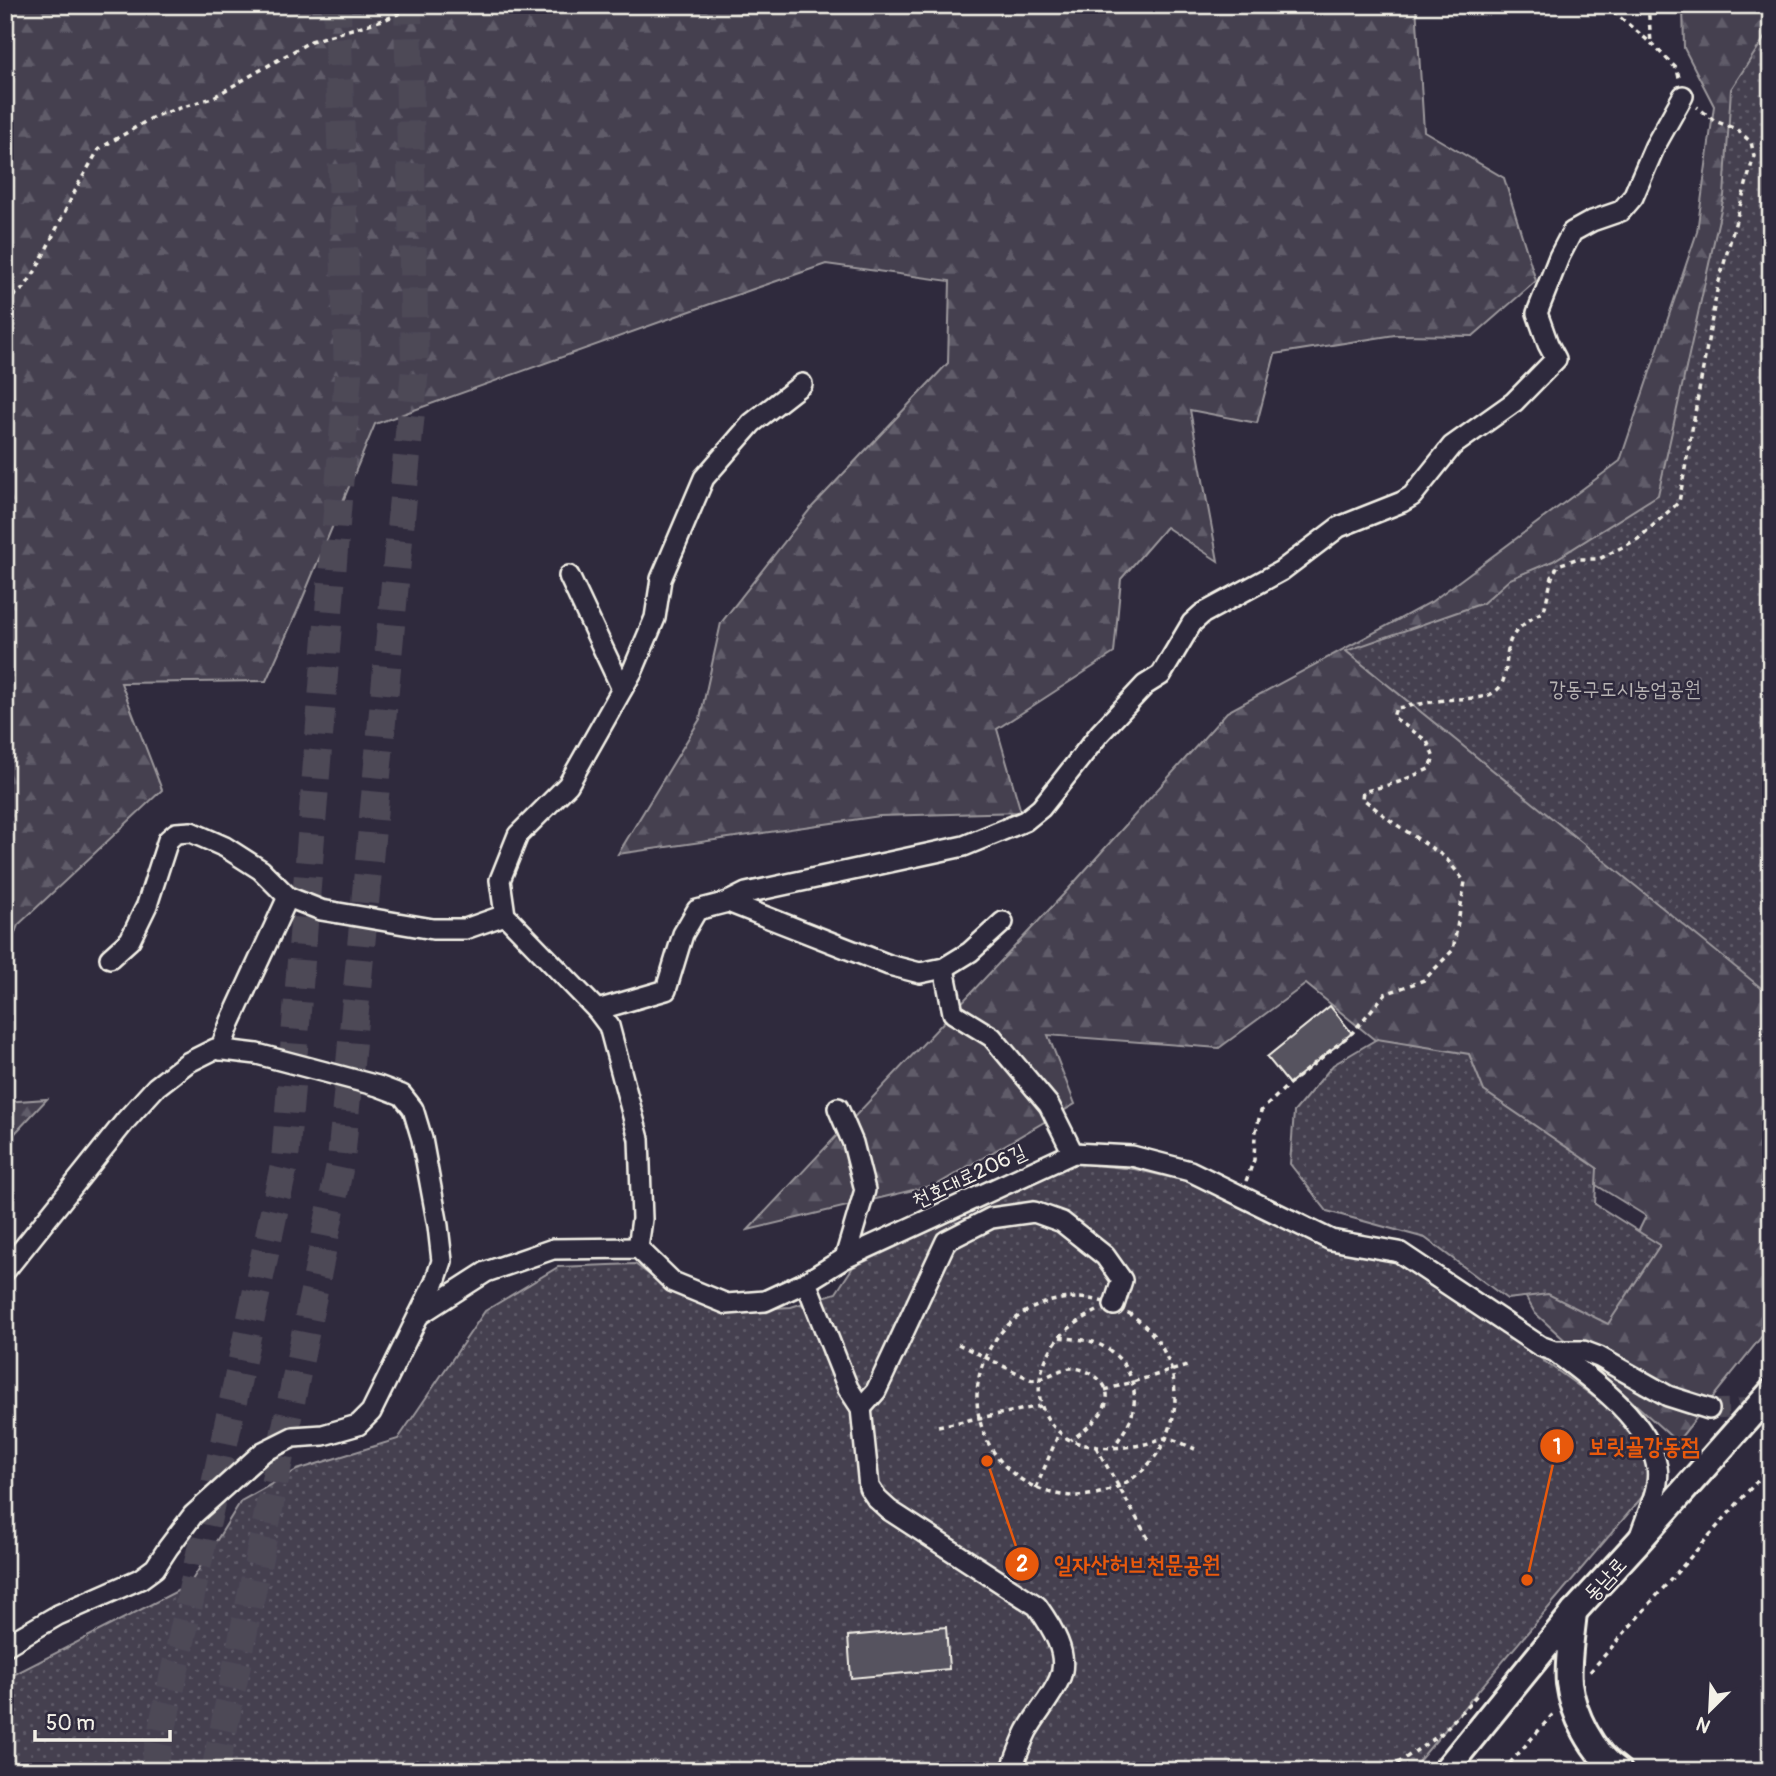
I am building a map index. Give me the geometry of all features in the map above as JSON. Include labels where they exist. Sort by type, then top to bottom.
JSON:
[{"type":"main road","name":"동남로","points":[[1445,1771],[1574,1612],[1771,1392]]},
{"type":"main road","points":[[1574,1612],[1569,1681],[1574,1709],[1591,1742],[1619,1771]]},
{"type":"street","points":[[597,1010],[666,990],[683,934],[697,910],[727,902],[746,893],[964,846],[1025,821],[1041,808],[1100,733],[1144,685],[1161,675],[1192,623],[1202,614],[1282,571],[1339,527],[1412,496],[1452,446],[1514,402],[1556,359],[1537,313],[1559,257],[1572,232],[1592,221],[1622,211],[1633,197],[1655,146],[1683,96]]},
{"type":"street","points":[[419,1315],[486,1272],[553,1249],[638,1248],[642,1219],[639,1139],[609,1026],[597,1010],[505,915],[500,880],[518,835],[568,785],[622,689],[655,618],[661,579],[704,478],[752,423],[802,384]]},
{"type":"street","points":[[569,576],[622,689]]},
{"type":"street","points":[[110,958],[130,940],[147,905],[168,840],[176,833],[191,832],[225,847],[261,870],[288,897],[321,910],[433,929],[464,929],[505,915]]},
{"type":"street","points":[[220,1050],[288,897]]},
{"type":"street","points":[[727,902],[889,965],[920,973],[944,968],[970,952],[1003,922]]},
{"type":"street","points":[[944,968],[953,1013],[992,1038],[1025,1076],[1049,1105],[1073,1153]]},
{"type":"street","points":[[5,1272],[126,1120],[156,1087],[187,1063],[215,1049],[257,1054],[378,1086],[402,1095],[413,1109],[422,1139],[442,1261],[435,1282],[371,1412],[359,1425],[323,1434],[293,1437],[263,1452],[193,1515],[155,1568],[140,1579],[58,1615],[5,1646]]},
{"type":"street","points":[[838,1108],[853,1143],[865,1191],[845,1258]]},
{"type":"street","name":"천호대로206길","points":[[638,1248],[673,1282],[727,1304],[765,1301],[806,1282],[845,1258],[1073,1153],[1132,1156],[1190,1171],[1331,1240],[1399,1252],[1540,1346],[1554,1351],[1583,1352],[1600,1357],[1668,1396],[1709,1409]]},
{"type":"street","points":[[861,1408],[876,1391],[946,1241],[991,1218],[1034,1212],[1062,1222],[1105,1255],[1122,1280],[1114,1305]]},
{"type":"street","points":[[806,1282],[848,1388],[861,1408],[869,1487],[877,1499],[889,1510],[1037,1606],[1052,1628],[1062,1656],[1063,1667],[1059,1681],[1027,1731],[1011,1771]]},
{"type":"street","points":[[1554,1351],[1628,1412],[1648,1443],[1658,1468],[1657,1485],[1638,1542]]},
{"type":"path","points":[[5,303],[24,288],[36,270],[99,149],[155,116],[212,98],[311,41],[386,19],[420,5]]},
{"type":"path","points":[[1240,1196],[1254,1160],[1255,1135],[1261,1111],[1289,1084],[1352,1033],[1385,995],[1424,980],[1453,950],[1465,882],[1444,858],[1363,798],[1363,792],[1399,782],[1429,769],[1434,758],[1427,741],[1393,717],[1396,709],[1443,700],[1489,696],[1499,689],[1507,668],[1506,656],[1511,638],[1526,622],[1544,611],[1552,577],[1558,565],[1576,559],[1599,559],[1638,539],[1679,502],[1718,285],[1754,156],[1751,142],[1736,129],[1715,121],[1683,96],[1677,69],[1651,43],[1605,5]]},
{"type":"path","points":[[1648,5],[1651,43]]},
{"type":"path","points":[[1771,854],[1766,864],[1771,876]]},
{"type":"path","points":[[1084,1298],[1114,1305],[1133,1316],[1150,1331],[1172,1370],[1176,1393],[1174,1416],[1167,1438],[1147,1467],[1119,1487],[1077,1497],[1036,1488],[1016,1476],[999,1460],[987,1441],[979,1419],[976,1398],[985,1357],[1001,1331],[1025,1312],[1053,1300],[1084,1298]]},
{"type":"path","points":[[1114,1305],[1075,1324],[1059,1338],[1046,1358],[1039,1392],[1047,1419],[1059,1433],[1070,1440],[1096,1447],[1133,1446],[1167,1438],[1195,1449]]},
{"type":"path","points":[[1059,1338],[1091,1342],[1110,1350],[1125,1365],[1134,1382],[1131,1416],[1114,1447]]},
{"type":"path","points":[[958,1344],[1032,1380],[1040,1380],[1058,1371],[1074,1368],[1088,1372],[1101,1381],[1107,1399],[1102,1413],[1089,1428],[1070,1440]]},
{"type":"path","points":[[1105,1390],[1187,1366]]},
{"type":"path","points":[[938,1426],[1041,1406]]},
{"type":"path","points":[[1036,1488],[1059,1433]]},
{"type":"path","points":[[1096,1447],[1149,1540]]},
{"type":"path","points":[[1503,1771],[1771,1465]]},
{"type":"path","points":[[1308,1771],[1395,1765],[1441,1734],[1478,1693]]},
{"type":"path","points":[[1669,1771],[1771,1763]]},
{"type":"green space","points":[[5,5],[1416,5],[1424,131],[1504,178],[1536,281],[1473,336],[1395,335],[1275,354],[1257,423],[1190,410],[1218,561],[1166,527],[1121,579],[1114,653],[997,729],[1021,812],[880,816],[618,854],[700,719],[721,623],[811,508],[948,363],[950,281],[826,264],[375,424],[266,681],[121,683],[162,790],[18,925],[5,959]]},
{"type":"green space","points":[[1683,5],[1771,5],[1771,1325],[1677,1442],[1535,1313],[1520,1287],[1603,1304],[1646,1216],[1386,1049],[1306,984],[1219,1048],[1048,1035],[1075,1104],[938,1184],[748,1230],[1063,895],[1227,712],[1431,602],[1620,461],[1697,232],[1714,106],[1684,48]]},
{"type":"green space","name":"강동구도시농업공원","points":[[1771,28],[1771,996],[1346,651],[1483,603],[1510,579],[1553,561],[1658,495],[1724,196],[1731,89]]},
{"type":"green space","points":[[1377,1039],[1469,1054],[1484,1091],[1597,1168],[1595,1204],[1660,1245],[1608,1324],[1548,1294],[1507,1299],[1425,1238],[1327,1211],[1290,1164],[1294,1112],[1333,1065]]},
{"type":"green space","points":[[47,1099],[5,1144],[5,1102]]},
{"type":"green space","points":[[1075,1163],[1134,1169],[1190,1182],[1332,1250],[1400,1261],[1619,1415],[1646,1452],[1650,1470],[1648,1490],[1408,1771],[5,1771],[5,1679],[189,1585],[241,1501],[297,1470],[398,1439],[485,1311],[558,1267],[635,1264],[670,1290],[718,1311],[791,1307],[836,1293],[853,1267]]},
{"type":"building","points":[[1330,1006],[1352,1033],[1289,1084],[1267,1057]]},
{"type":"building","points":[[946,1627],[949,1669],[851,1678],[848,1636]]},
{"type":"tunnel","points":[[153,1771],[285,1161],[348,375],[337,5]]},
{"type":"tunnel","points":[[215,1771],[341,1160],[415,369],[408,5]]},
{"type":"tunnel","points":[[1709,1409],[1766,1407]]},
{"type":"place","name":"일자산허브천문공원","points":[[987,1461]]},
{"type":"place","name":"보릿골강동점","points":[[1527,1580]]}]
